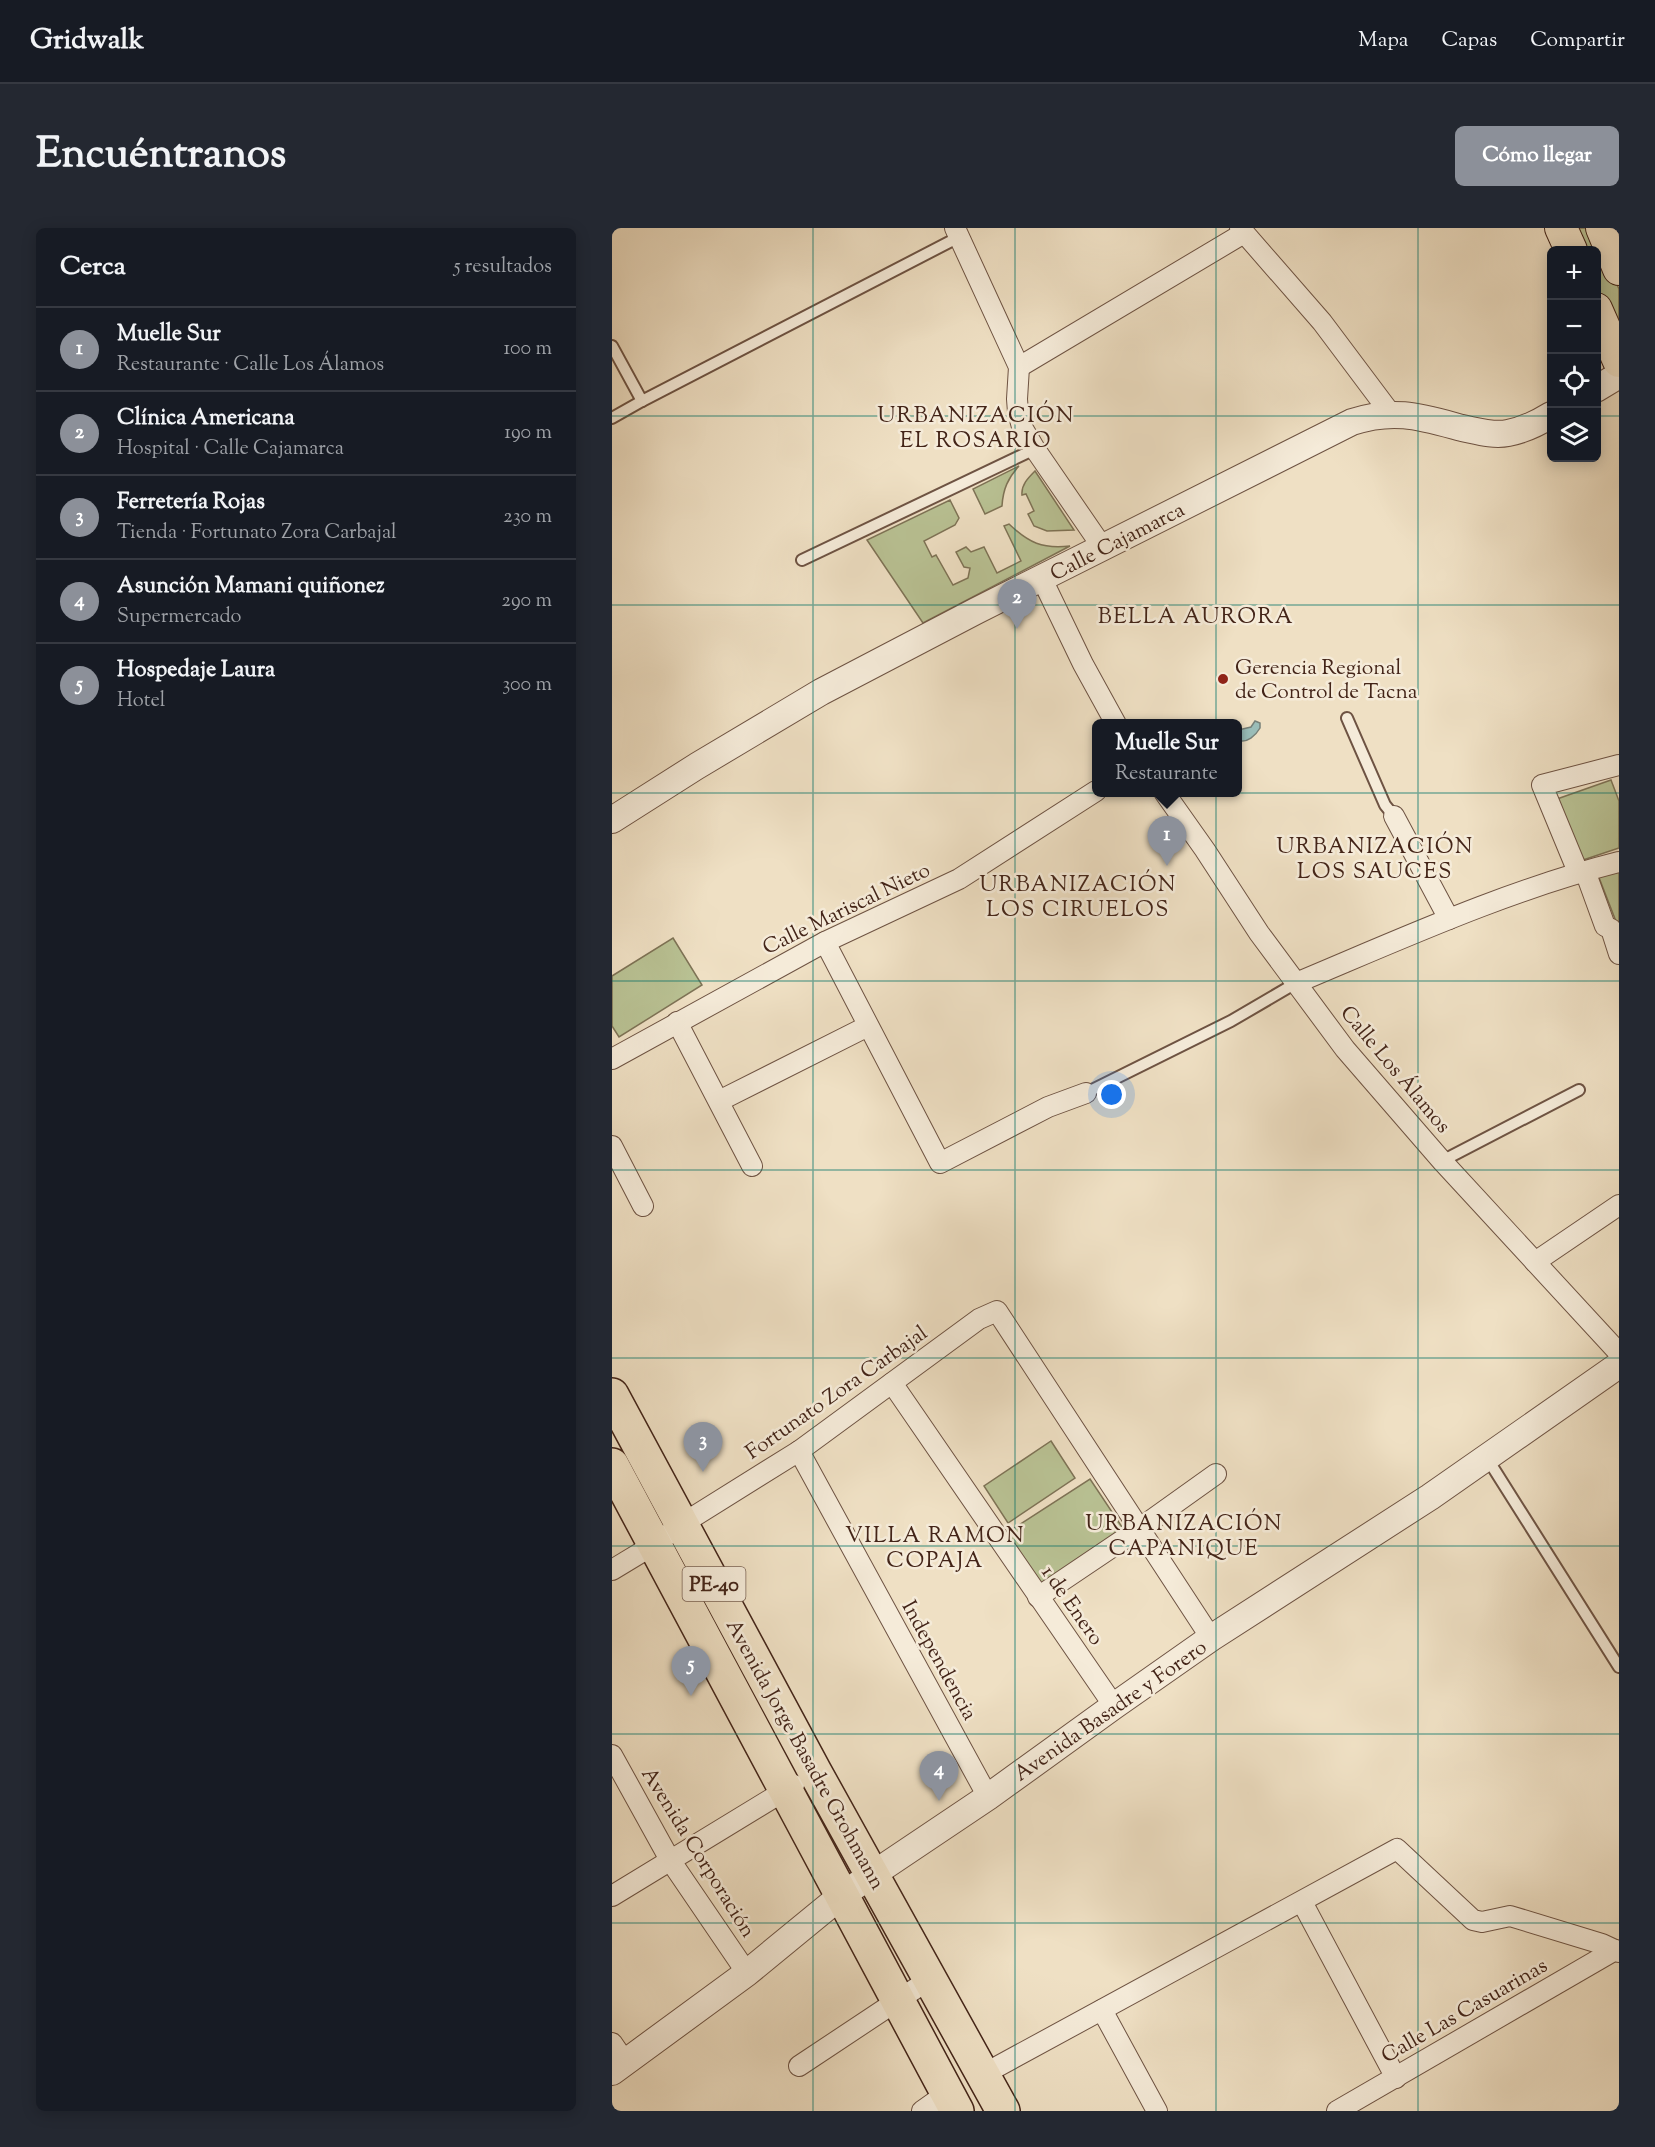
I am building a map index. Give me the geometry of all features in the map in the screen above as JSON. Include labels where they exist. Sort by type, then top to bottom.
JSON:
[{"type":"highway","name":"Avenida Jorge Basadre Grohmann","points":[[612,1395],[815,1772],[1003,2111]]},
{"type":"highway","name":"Avenida Jorge Basadre Grohmann","points":[[612,1465],[898,2000],[942,2105]]},
{"type":"main road","points":[[1561,228],[1569,246]]},
{"type":"main road","points":[[1602,228],[1619,269]]},
{"type":"main road","points":[[1601,320],[1619,361]]},
{"type":"street","points":[[1019,367],[1242,230],[1322,322],[1391,414]]},
{"type":"street","points":[[957,232],[1019,367],[1018,412],[1023,428],[1103,548]]},
{"type":"street","points":[[1601,386],[1619,375]]},
{"type":"street","name":"Calle Cajamarca","points":[[612,820],[821,692],[1334,430],[1370,416],[1391,414],[1428,419],[1492,434],[1522,430],[1547,417]]},
{"type":"street","points":[[1042,579],[1083,664],[1114,719]]},
{"type":"street","points":[[1619,765],[1542,785],[1605,926],[1615,929],[1619,954]]},
{"type":"street","name":"Calle Mariscal Nieto","points":[[612,1059],[825,942],[959,879],[1092,794]]},
{"type":"street","name":"Calle Los Álamos","points":[[1168,797],[1259,933],[1345,1049],[1442,1161],[1619,1353]]},
{"type":"street","points":[[1394,816],[1449,919]]},
{"type":"street","points":[[1296,983],[1449,919],[1582,871],[1619,862]]},
{"type":"street","points":[[825,942],[940,1162],[1048,1107],[1086,1093]]},
{"type":"street","points":[[677,1022],[752,1166]]},
{"type":"street","points":[[719,1101],[868,1026]]},
{"type":"street","points":[[612,1146],[643,1206]]},
{"type":"street","points":[[1535,1262],[1619,1205]]},
{"type":"street","name":"Fortunato Zora Carbajal","points":[[612,1570],[799,1451],[979,1319],[997,1311],[1139,1529]]},
{"type":"street","name":"Avenida Basadre y Forero","points":[[616,2059],[747,1973],[842,1895],[988,1797],[1211,1638],[1430,1497],[1619,1365]]},
{"type":"street","name":"1 de Enero","points":[[892,1383],[1114,1706]]},
{"type":"street","name":"Independencia","points":[[799,1451],[988,1797]]},
{"type":"street","points":[[1038,1597],[1216,1474]]},
{"type":"street","points":[[1139,1529],[1211,1638]]},
{"type":"street","name":"Avenida Corporación","points":[[612,1755],[670,1860],[747,1973]]},
{"type":"street","points":[[612,1896],[815,1772]]},
{"type":"street","points":[[982,2075],[1396,1849],[1473,1920],[1482,1922],[1510,1917],[1602,1944],[1617,1951]]},
{"type":"street","points":[[1302,1902],[1396,2078]]},
{"type":"street","name":"Calle Las Casuarinas","points":[[1337,2111],[1617,1951]]},
{"type":"street","points":[[799,2066],[930,1979]]},
{"type":"street","points":[[1102,2010],[1157,2111]]},
{"type":"lane","points":[[612,418],[957,232]]},
{"type":"lane","points":[[612,346],[642,401]]},
{"type":"lane","points":[[802,560],[1035,449]]},
{"type":"lane","points":[[1347,718],[1385,805],[1394,816]]},
{"type":"lane","points":[[1086,1093],[1231,1021],[1296,983]]},
{"type":"lane","points":[[1442,1161],[1579,1090]]},
{"type":"lane","points":[[1487,1458],[1619,1667]]},
{"type":"green space","points":[[1570,228],[1592,228],[1600,246],[1578,246]]},
{"type":"green space","points":[[1601,248],[1619,289],[1619,340],[1601,297]]},
{"type":"green space","points":[[1019,466],[1007,484],[1002,506],[985,514],[973,489]]},
{"type":"green space","points":[[1035,471],[1074,530],[1047,531],[1034,526],[1028,514],[1034,511],[1026,494],[1022,495],[1022,491],[1025,482]]},
{"type":"green space","points":[[950,500],[959,518],[955,525],[924,541],[932,557],[936,555],[953,585],[968,578],[970,568],[964,567],[956,552],[966,547],[971,552],[984,547],[997,573],[1021,561],[1004,526],[1009,524],[1036,543],[1070,546],[923,623],[867,540]]},
{"type":"green space","points":[[1611,780],[1619,801],[1619,848],[1583,860],[1557,799]]},
{"type":"green space","points":[[1619,869],[1619,923],[1617,924],[1598,875]]},
{"type":"green space","points":[[673,938],[702,985],[619,1037],[612,1026],[612,976]]},
{"type":"green space","points":[[1051,1441],[1075,1478],[1008,1523],[984,1486]]},
{"type":"green space","points":[[1090,1479],[1124,1530],[1040,1585],[1005,1534]]},
{"type":"water","points":[[1255,721],[1260,723],[1260,728],[1251,738],[1242,741],[1242,729],[1251,727]]},
{"type":"place","name":"Clínica Americana","points":[[1017,629]]},
{"type":"place","name":"Gerencia Regional de Control de Tacna","points":[[1223,679]]},
{"type":"place","name":"Muelle Sur","points":[[1167,866]]},
{"type":"place","name":"Ferretería Rojas","points":[[703,1472]]},
{"type":"place","name":"Hospedaje Laura","points":[[691,1696]]},
{"type":"place","name":"Asunción Mamani quiñonez","points":[[939,1801]]},
{"type":"district","name":"URBANIZACIÓN EL ROSARIO","points":[[976,426]]},
{"type":"district","name":"BELLA AURORA","points":[[1196,615]]},
{"type":"district","name":"URBANIZACIÓN LOS SAUCES","points":[[1375,858]]},
{"type":"district","name":"URBANIZACIÓN LOS CIRUELOS","points":[[1078,896]]},
{"type":"district","name":"URBANIZACIÓN CAPANIQUE","points":[[1184,1534]]},
{"type":"district","name":"VILLA RAMON COPAJA","points":[[935,1546]]}]
